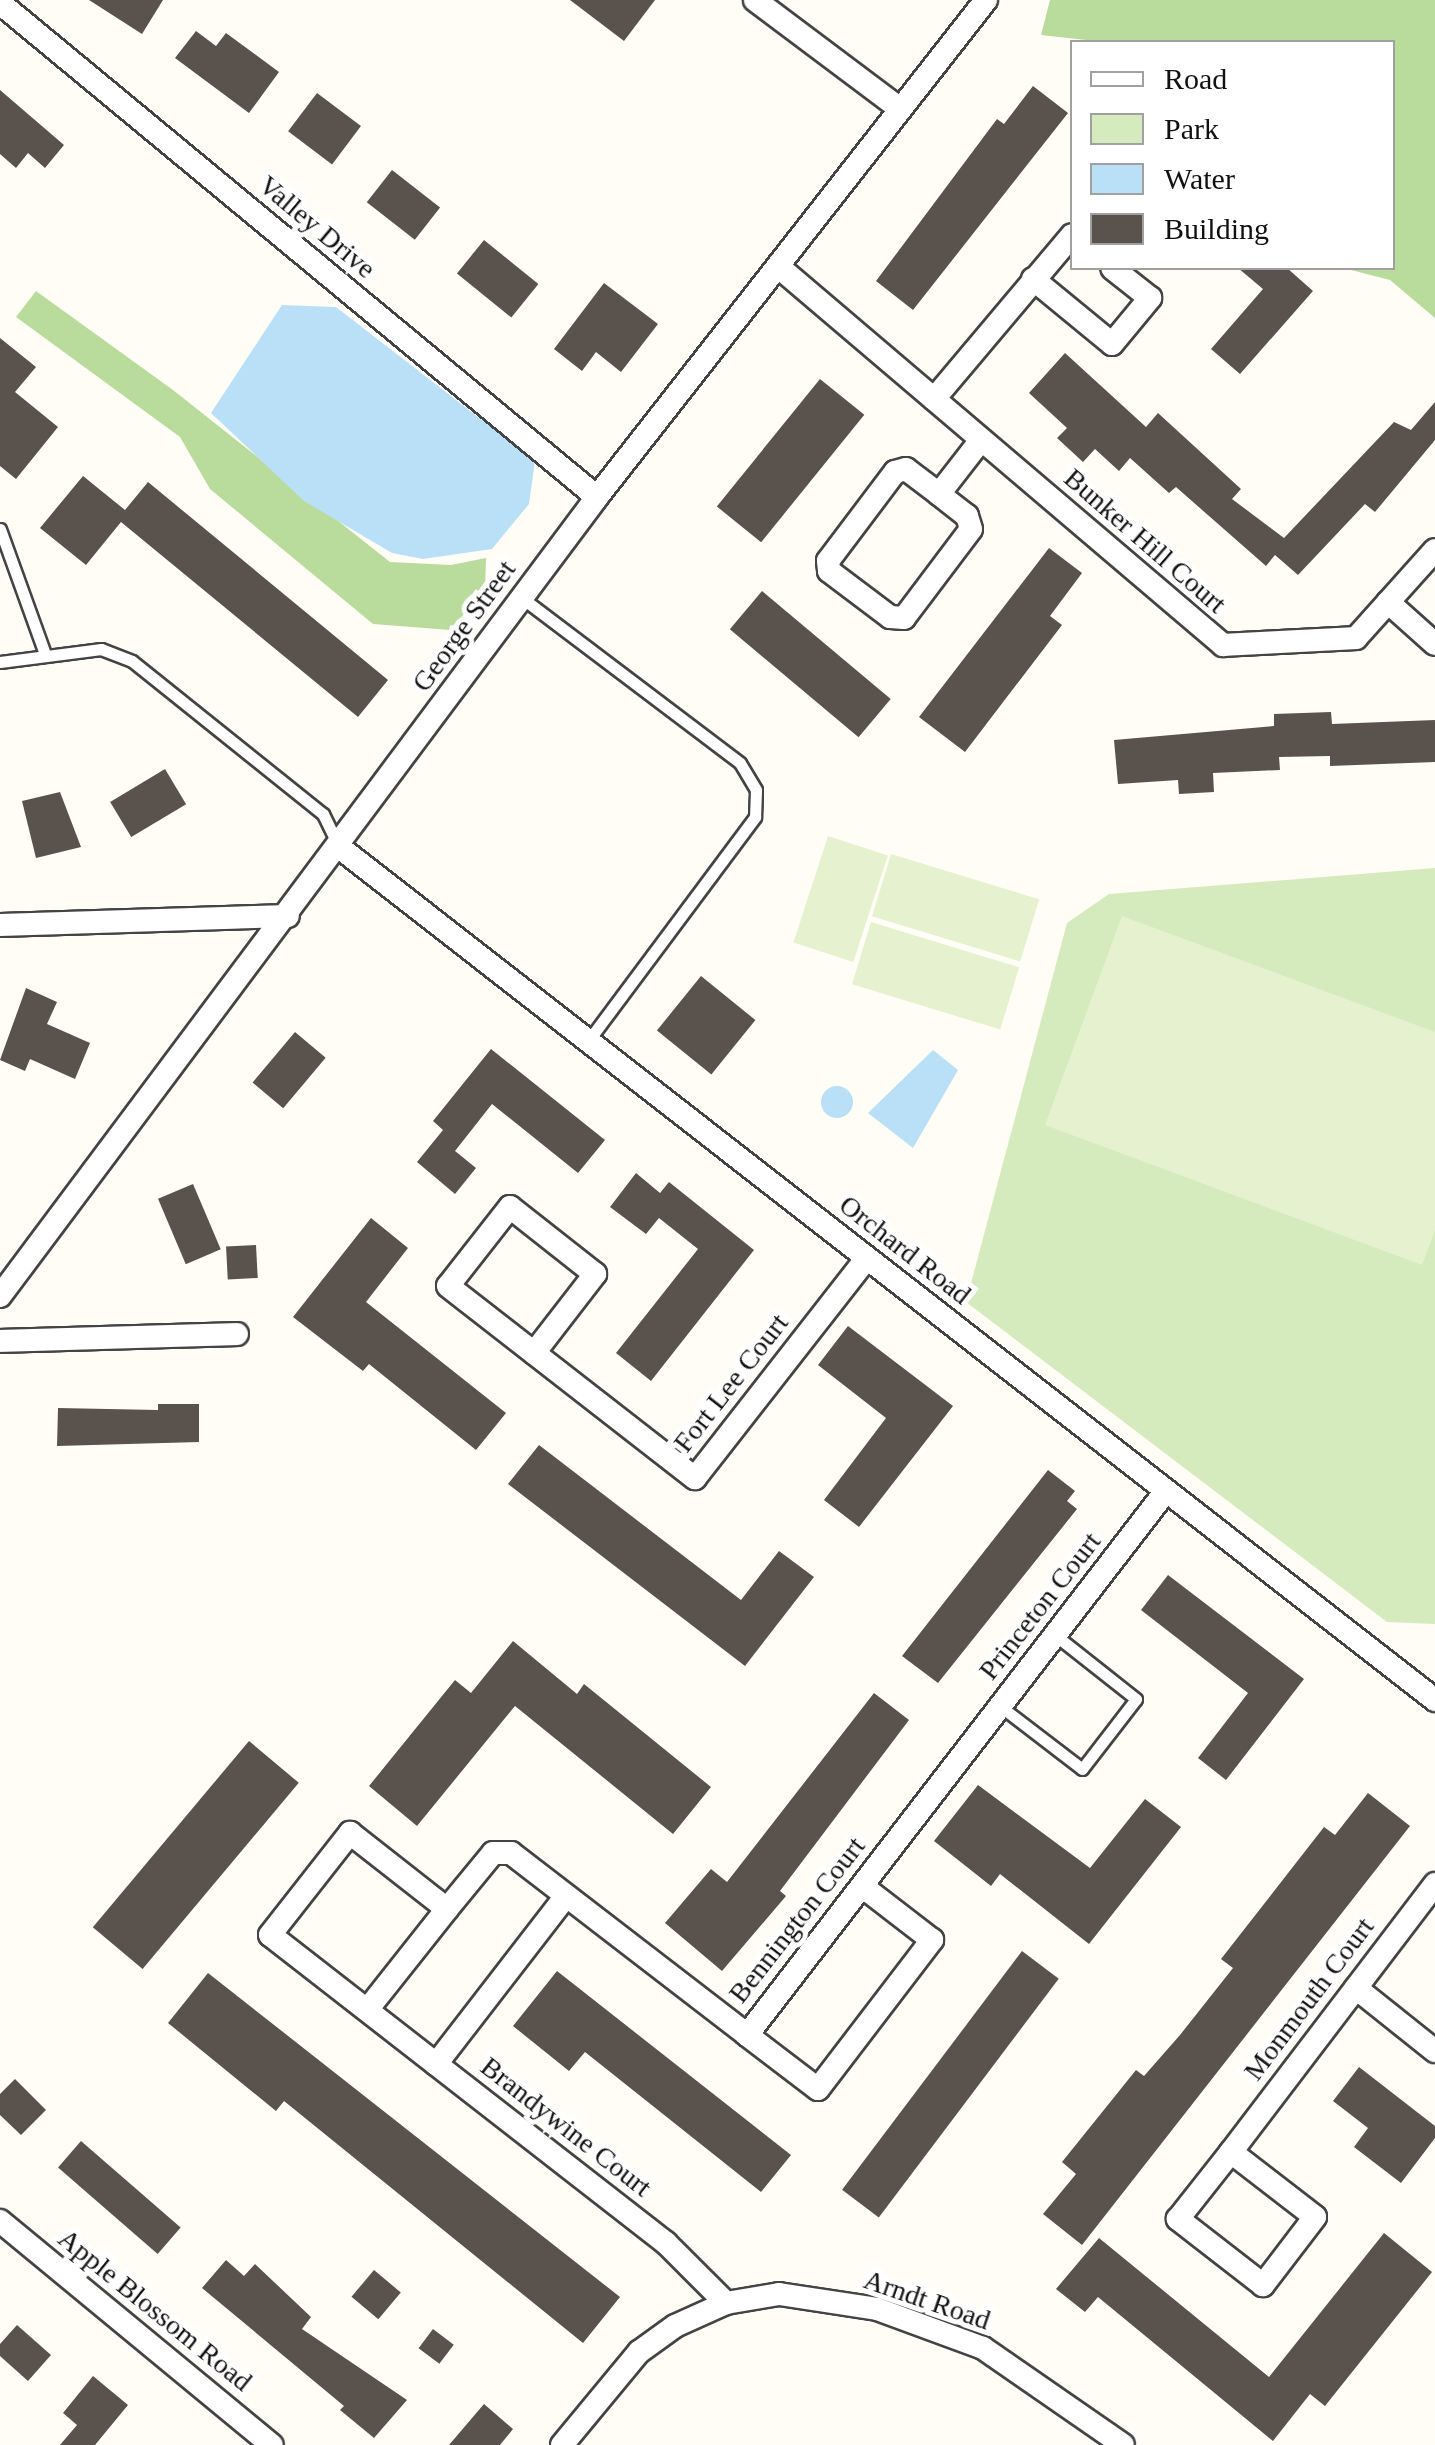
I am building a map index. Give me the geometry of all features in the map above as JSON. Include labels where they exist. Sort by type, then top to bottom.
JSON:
[{"type":"street","points":[[756,0],[900,109]]},
{"type":"street","name":"George Street","points":[[0,1296],[288,916],[598,496],[986,0]]},
{"type":"street","name":"Valley Drive","points":[[0,3],[598,496]]},
{"type":"street","points":[[934,400],[1070,237]]},
{"type":"street","name":"Bunker Hill Court","points":[[780,268],[1224,645],[1356,638],[1435,550]]},
{"type":"street","points":[[1032,279],[1112,344],[1150,298],[1115,270]]},
{"type":"street","points":[[939,494],[982,440]]},
{"type":"street","points":[[906,470],[939,494],[967,516],[970,529],[904,618],[890,616],[829,571],[828,561],[895,472],[906,470]]},
{"type":"street","points":[[1388,602],[1435,644]]},
{"type":"street","name":"Orchard Road","points":[[339,847],[1435,1700]]},
{"type":"street","points":[[0,925],[288,916]]},
{"type":"street","name":"Fort Lee Court","points":[[534,1353],[595,1274],[510,1208],[448,1286],[534,1353],[695,1478],[867,1258]]},
{"type":"street","points":[[0,1341],[237,1334]]},
{"type":"street","name":"Princeton Court","points":[[961,1757],[1166,1491]]},
{"type":"street","name":"Bennington Court","points":[[447,1909],[493,1852],[511,1853],[747,2034],[961,1757]]},
{"type":"street","points":[[368,2010],[447,1909],[350,1833],[270,1935],[436,2064]]},
{"type":"street","points":[[747,2034],[818,2089],[864,2030],[932,1940],[862,1886]]},
{"type":"street","name":"Brandywine Court","points":[[566,1896],[436,2064],[666,2243],[726,2302]]},
{"type":"street","name":"Monmouth Court","points":[[1231,2152],[1315,2217],[1262,2285],[1178,2220],[1356,1988],[1432,1896]]},
{"type":"street","points":[[1356,1988],[1435,2051]]},
{"type":"street","name":"Apple Blossom Road","points":[[0,2221],[272,2445]]},
{"type":"street","name":"Arndt Road","points":[[562,2445],[639,2352],[726,2302],[780,2294],[877,2308],[982,2348],[1123,2445]]},
{"type":"lane","points":[[0,529],[45,654]]},
{"type":"lane","points":[[522,598],[740,764],[756,790],[755,817],[588,1041]]},
{"type":"lane","points":[[0,662],[101,649],[132,661],[323,814],[339,847]]},
{"type":"lane","points":[[1000,1706],[1082,1769],[1136,1699],[1054,1636]]},
{"type":"green space","points":[[1050,0],[1435,0],[1435,318],[1390,280],[1351,270],[1395,270],[1395,40],[1086,40],[1041,35]]},
{"type":"green space","points":[[36,291],[173,390],[390,562],[451,565],[486,558],[485,590],[450,630],[373,624],[210,489],[180,437],[16,317]]},
{"type":"green space","points":[[828,836],[888,855],[853,962],[793,943]]},
{"type":"green space","points":[[891,854],[1039,899],[1020,961],[872,916]]},
{"type":"green space","points":[[1435,868],[1435,1624],[1387,1622],[966,1302],[1067,923],[1109,894]]},
{"type":"green space","points":[[1122,916],[1435,1032],[1435,1230],[1422,1265],[1045,1125]]},
{"type":"green space","points":[[871,922],[1019,967],[1000,1029],[852,984]]},
{"type":"water","points":[[282,305],[336,307],[535,461],[529,504],[492,549],[423,559],[392,553],[304,501],[211,413]]},
{"type":"water","points":[[933,1050],[958,1070],[913,1148],[868,1113]]},
{"type":"water","points":[[837,1086],[849,1090],[853,1102],[849,1114],[837,1118],[825,1114],[821,1102],[825,1090]]},
{"type":"building","points":[[89,0],[163,0],[142,34]]},
{"type":"building","points":[[570,0],[655,0],[624,41]]},
{"type":"building","points":[[196,31],[216,46],[226,33],[279,72],[249,113],[175,58]]},
{"type":"building","points":[[1033,86],[1068,113],[913,310],[876,281],[997,119],[1004,124]]},
{"type":"building","points":[[0,90],[64,145],[45,168],[28,153],[16,168],[0,154]]},
{"type":"building","points":[[317,93],[361,126],[332,164],[288,131]]},
{"type":"building","points":[[392,170],[440,208],[415,240],[367,202]]},
{"type":"building","points":[[484,240],[538,284],[511,317],[457,273]]},
{"type":"building","points":[[1240,270],[1289,270],[1313,291],[1240,374],[1211,349],[1263,289]]},
{"type":"building","points":[[604,283],[658,324],[621,372],[596,352],[582,371],[554,349]]},
{"type":"building","points":[[0,338],[36,367],[15,392],[58,427],[16,479],[0,466]]},
{"type":"building","points":[[1065,353],[1146,427],[1158,413],[1241,489],[1232,499],[1284,538],[1394,422],[1411,430],[1435,402],[1435,440],[1375,512],[1365,504],[1298,575],[1275,555],[1266,566],[1176,487],[1169,493],[1130,458],[1119,471],[1095,449],[1083,462],[1057,438],[1067,428],[1029,393]]},
{"type":"building","points":[[820,379],[864,415],[761,542],[717,506]]},
{"type":"building","points":[[83,476],[125,510],[148,482],[388,680],[358,717],[121,522],[86,565],[40,528]]},
{"type":"building","points":[[1049,548],[1082,573],[1050,616],[1062,625],[965,752],[919,717]]},
{"type":"building","points":[[762,591],[891,699],[859,737],[730,629]]},
{"type":"building","points":[[1331,712],[1332,724],[1435,720],[1435,762],[1330,766],[1330,756],[1279,757],[1280,770],[1213,773],[1214,792],[1179,794],[1178,780],[1118,784],[1114,740],[1274,726],[1274,714]]},
{"type":"building","points":[[165,769],[186,804],[131,837],[110,802]]},
{"type":"building","points":[[60,792],[81,847],[36,858],[22,801]]},
{"type":"building","points":[[701,976],[755,1020],[711,1074],[657,1030]]},
{"type":"building","points":[[26,988],[57,1002],[47,1024],[90,1043],[75,1079],[30,1059],[25,1071],[0,1060]]},
{"type":"building","points":[[295,1032],[326,1058],[283,1108],[253,1083]]},
{"type":"building","points":[[491,1049],[605,1140],[578,1173],[492,1104],[455,1151],[476,1168],[455,1194],[417,1162],[443,1130],[433,1121]]},
{"type":"building","points":[[636,1173],[660,1193],[669,1182],[754,1250],[651,1381],[616,1353],[698,1249],[659,1218],[646,1234],[610,1207]]},
{"type":"building","points":[[193,1184],[221,1249],[186,1264],[158,1199]]},
{"type":"building","points":[[371,1218],[408,1248],[366,1302],[506,1413],[476,1450],[369,1364],[363,1371],[293,1317]]},
{"type":"building","points":[[256,1245],[258,1278],[228,1280],[226,1247]]},
{"type":"building","points":[[848,1326],[953,1406],[859,1527],[824,1500],[886,1418],[818,1365]]},
{"type":"building","points":[[158,1404],[199,1404],[199,1442],[57,1446],[58,1408],[158,1410]]},
{"type":"building","points":[[539,1445],[741,1600],[779,1551],[814,1577],[745,1666],[508,1484]]},
{"type":"building","points":[[1048,1470],[1075,1491],[1067,1501],[1077,1509],[938,1683],[902,1656]]},
{"type":"building","points":[[1168,1575],[1304,1679],[1226,1780],[1198,1758],[1248,1693],[1141,1610]]},
{"type":"building","points":[[513,1641],[577,1694],[584,1684],[711,1787],[673,1834],[515,1706],[417,1826],[369,1786],[455,1680],[471,1693]]},
{"type":"building","points":[[874,1693],[909,1720],[780,1891],[786,1896],[722,1971],[665,1923],[711,1869],[727,1882]]},
{"type":"building","points":[[249,1741],[299,1783],[143,1969],[93,1927]]},
{"type":"building","points":[[978,1785],[1090,1868],[1145,1799],[1181,1827],[1089,1944],[1000,1874],[991,1886],[934,1841]]},
{"type":"building","points":[[1368,1793],[1410,1826],[1082,2245],[1043,2214],[1076,2174],[1062,2162],[1136,2070],[1144,2076],[1233,1968],[1221,1959],[1324,1827],[1335,1835]]},
{"type":"building","points":[[1022,1951],[1059,1979],[879,2217],[842,2190]]},
{"type":"building","points":[[557,1971],[791,2155],[761,2192],[585,2052],[569,2071],[513,2026]]},
{"type":"building","points":[[208,1973],[620,2297],[583,2343],[284,2101],[276,2111],[168,2023]]},
{"type":"building","points":[[1359,2067],[1435,2126],[1435,2138],[1401,2183],[1354,2147],[1368,2128],[1333,2101]]},
{"type":"building","points":[[15,2079],[46,2110],[21,2135],[0,2115],[0,2094]]},
{"type":"building","points":[[81,2141],[181,2228],[158,2254],[58,2167]]},
{"type":"building","points":[[1384,2233],[1432,2272],[1325,2406],[1310,2394],[1273,2441],[1098,2297],[1085,2312],[1056,2289],[1099,2238],[1269,2377]]},
{"type":"building","points":[[226,2260],[244,2276],[255,2264],[311,2317],[302,2329],[407,2400],[374,2438],[340,2410],[344,2406],[202,2288]]},
{"type":"building","points":[[374,2270],[401,2292],[378,2319],[352,2297]]},
{"type":"building","points":[[17,2325],[51,2355],[28,2381],[0,2356],[0,2344]]},
{"type":"building","points":[[433,2329],[454,2345],[439,2364],[419,2348]]},
{"type":"building","points":[[93,2376],[128,2405],[95,2445],[60,2445],[77,2425],[63,2413]]},
{"type":"building","points":[[484,2404],[513,2429],[500,2445],[449,2445]]}]
